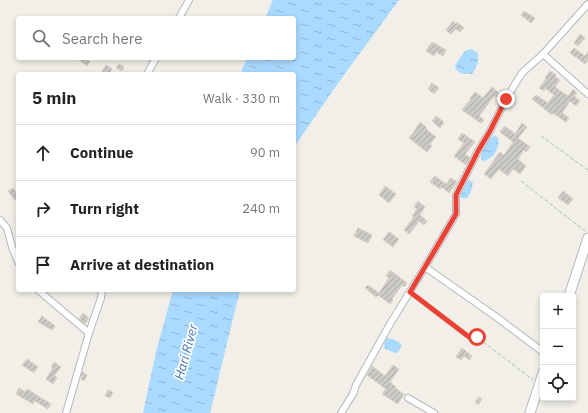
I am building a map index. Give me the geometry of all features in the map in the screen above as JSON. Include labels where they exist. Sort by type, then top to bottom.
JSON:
[{"type":"main road","points":[[570,293],[588,238]]},
{"type":"main road","points":[[530,413],[540,382]]},
{"type":"street","points":[[180,16],[188,0]]},
{"type":"street","points":[[341,413],[353,394],[356,385],[390,324],[456,214],[456,195],[506,99],[522,73],[543,54],[588,4]]},
{"type":"street","points":[[543,54],[588,94]]},
{"type":"street","points":[[148,72],[155,60]]},
{"type":"street","points":[[0,220],[7,228],[16,256]]},
{"type":"street","points":[[425,267],[540,350]]},
{"type":"street","points":[[40,292],[89,333]]},
{"type":"street","points":[[66,413],[102,292]]},
{"type":"street","points":[[408,398],[434,413]]},
{"type":"path","points":[[541,136],[588,170]]},
{"type":"path","points":[[521,181],[588,232]]},
{"type":"path","points":[[410,292],[469,337],[477,337],[539,385]]},
{"type":"water","points":[[273,0],[399,0],[341,79],[296,144],[296,72],[241,72],[246,60],[296,60],[296,16],[266,16]]},
{"type":"water","points":[[471,49],[478,53],[476,66],[472,74],[460,73],[455,67],[457,62],[465,51]]},
{"type":"water","points":[[496,136],[499,139],[495,153],[491,158],[483,161],[481,160],[481,154],[485,145],[491,137]]},
{"type":"water","points":[[468,180],[473,182],[471,192],[467,198],[462,198],[460,196]]},
{"type":"water","name":"Hari River","points":[[172,292],[240,292],[210,413],[143,413],[156,352]]},
{"type":"water","points":[[387,338],[396,340],[401,344],[402,346],[398,352],[395,353],[385,349],[384,343]]},
{"type":"building","points":[[524,11],[535,18],[531,23],[521,15]]},
{"type":"building","points":[[453,21],[456,24],[457,22],[464,28],[460,32],[456,29],[451,34],[446,30]]},
{"type":"building","points":[[580,34],[585,38],[578,46],[574,43]]},
{"type":"building","points":[[432,42],[446,50],[443,56],[436,52],[434,56],[426,51]]},
{"type":"building","points":[[574,48],[585,56],[588,52],[588,60],[585,64],[570,53]]},
{"type":"building","points":[[80,60],[88,60],[90,62],[87,66]]},
{"type":"building","points":[[119,64],[124,67],[122,71],[116,68]]},
{"type":"building","points":[[106,65],[112,69],[110,72],[102,72]]},
{"type":"building","points":[[550,71],[560,80],[555,87],[568,96],[573,89],[577,93],[574,96],[580,101],[576,106],[570,101],[562,113],[569,118],[566,122],[553,113],[552,115],[532,99],[536,95],[548,103],[554,95],[545,88],[544,91],[539,88]]},
{"type":"building","points":[[432,83],[439,88],[434,94],[428,89]]},
{"type":"building","points":[[492,87],[499,93],[496,97],[494,96],[479,116],[484,120],[481,123],[462,110],[475,92],[483,98]]},
{"type":"building","points":[[436,116],[444,122],[440,128],[432,121]]},
{"type":"building","points":[[420,122],[436,137],[430,144],[432,146],[427,152],[409,138]]},
{"type":"building","points":[[522,123],[527,127],[518,138],[530,147],[526,152],[524,150],[518,159],[526,166],[520,174],[513,169],[508,176],[499,169],[491,179],[484,174],[500,152],[504,155],[513,142],[500,132],[505,126],[515,134]]},
{"type":"building","points":[[462,133],[475,142],[465,154],[470,158],[466,165],[454,156],[464,143],[458,139]]},
{"type":"building","points":[[435,176],[446,184],[451,178],[457,182],[449,193],[442,187],[440,189],[430,182]]},
{"type":"building","points":[[385,186],[396,194],[389,203],[379,195]]},
{"type":"building","points":[[13,188],[16,192],[16,199],[15,200],[8,191]]},
{"type":"building","points":[[563,191],[573,199],[568,205],[558,198]]},
{"type":"building","points":[[418,201],[425,207],[420,215],[427,221],[424,225],[419,221],[409,234],[404,230],[414,217],[412,216],[417,209],[414,207]]},
{"type":"building","points":[[358,228],[372,235],[368,243],[354,236]]},
{"type":"building","points":[[389,232],[399,239],[393,247],[383,240]]},
{"type":"building","points":[[390,270],[407,283],[404,287],[402,285],[390,304],[378,295],[376,297],[365,288],[368,285],[379,293],[389,278],[386,276]]},
{"type":"building","points":[[83,313],[89,318],[85,324],[79,319]]},
{"type":"building","points":[[42,316],[55,326],[52,330],[38,322]]},
{"type":"building","points":[[462,348],[472,356],[469,360],[464,356],[461,360],[456,357]]},
{"type":"building","points":[[27,359],[38,367],[34,373],[22,365]]},
{"type":"building","points":[[54,362],[61,367],[54,376],[57,378],[53,384],[46,379],[53,368],[51,367]]},
{"type":"building","points":[[393,365],[399,369],[390,382],[396,387],[395,388],[404,394],[398,404],[382,394],[386,389],[367,375],[372,366],[385,376]]},
{"type":"building","points":[[82,372],[87,375],[84,381],[81,379]]},
{"type":"building","points":[[19,388],[25,392],[27,389],[51,404],[48,409],[35,401],[33,404],[16,394]]},
{"type":"building","points":[[108,390],[113,392],[110,398],[105,396]]},
{"type":"building","points":[[479,397],[482,399],[478,405],[475,402]]},
{"type":"route","points":[[477,337],[469,337],[410,292],[456,214],[456,195],[506,99]]}]
